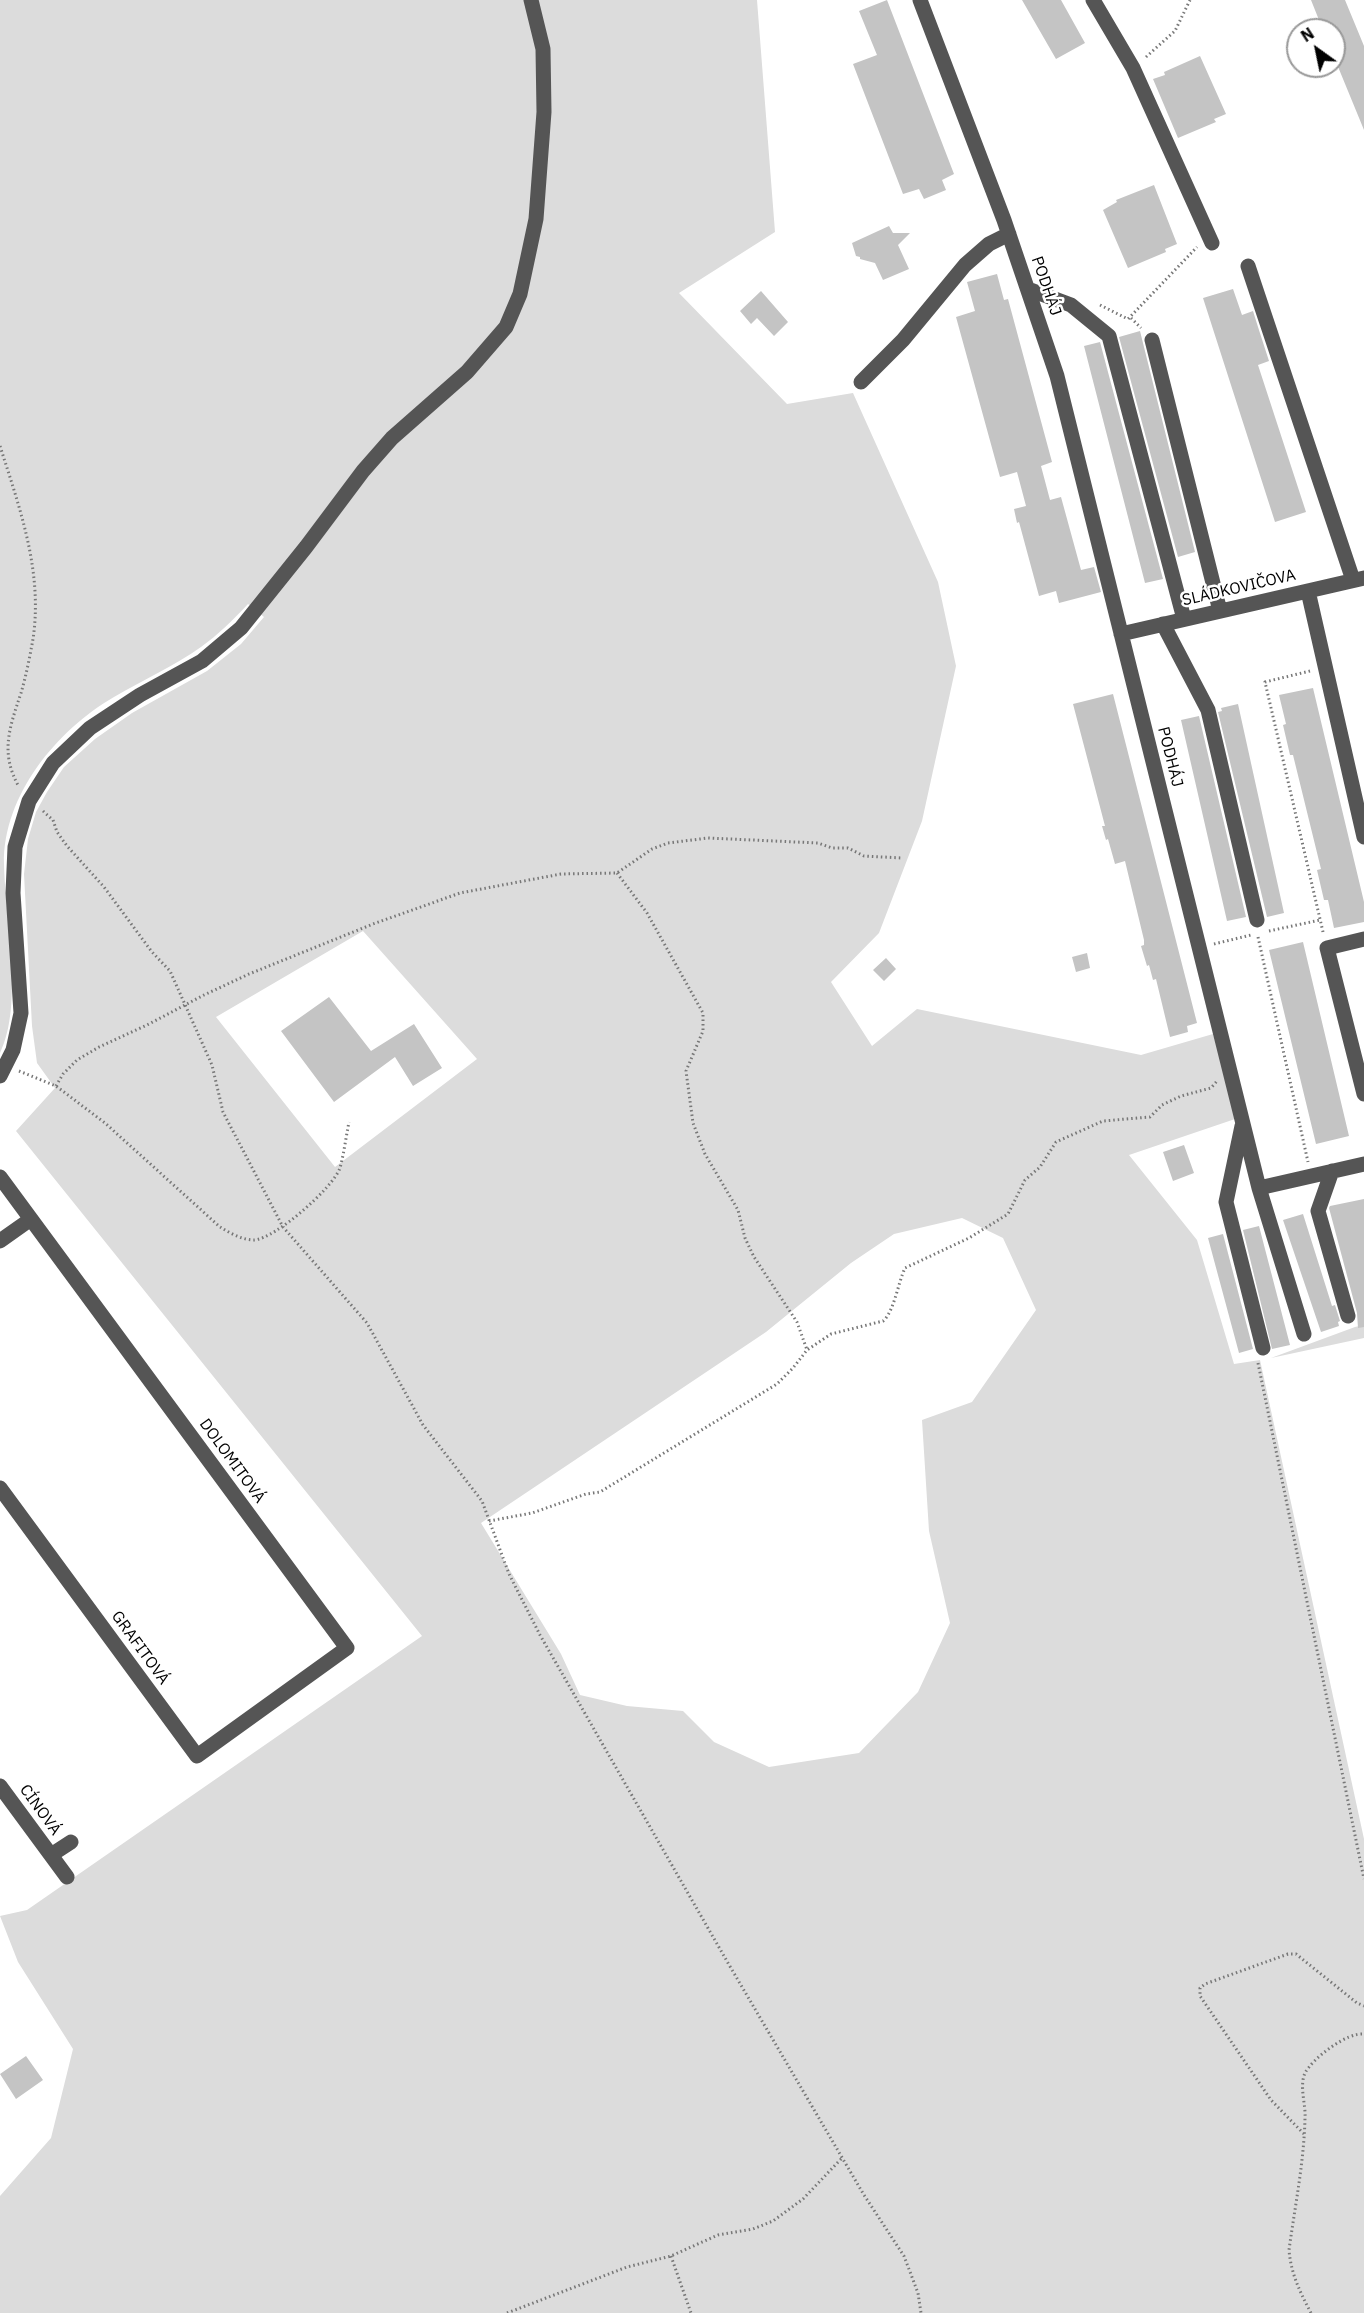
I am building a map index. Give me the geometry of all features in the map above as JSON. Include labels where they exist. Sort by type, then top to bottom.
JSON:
[{"type":"street","points":[[3,1071],[13,1050],[21,1012],[13,893],[15,847],[29,801],[53,763],[90,728],[140,695],[202,661],[241,628],[363,471],[392,438],[466,372],[506,327],[520,294],[536,219],[544,112],[543,49],[531,0]]},
{"type":"street","name":"PODHÁJ","points":[[920,0],[1009,234],[1057,376],[1259,1188],[1304,1334]]},
{"type":"street","points":[[1093,0],[1133,68],[1212,243]]},
{"type":"street","points":[[861,382],[903,340],[972,258],[989,244],[1009,234]]},
{"type":"street","points":[[1248,266],[1359,579]]},
{"type":"street","points":[[1028,289],[1071,305],[1109,336],[1184,619]]},
{"type":"street","points":[[1152,340],[1220,611]]},
{"type":"street","name":"SLÁDKOVIČOVA","points":[[1121,634],[1359,579]]},
{"type":"street","points":[[1308,591],[1364,837]]},
{"type":"street","points":[[1162,624],[1208,710],[1257,920]]},
{"type":"street","points":[[1364,939],[1327,948],[1364,1094]]},
{"type":"street","points":[[1243,1123],[1226,1202],[1263,1348]]},
{"type":"street","points":[[1259,1188],[1364,1164]]},
{"type":"street","points":[[1332,1171],[1318,1210],[1348,1316]]},
{"type":"street","name":"DOLOMITOVÁ","points":[[0,1177],[348,1648],[270,1704]]},
{"type":"street","points":[[0,1241],[31,1219]]},
{"type":"street","name":"GRAFITOVÁ","points":[[0,1488],[197,1756],[270,1704]]},
{"type":"street","name":"CÍNOVÁ","points":[[0,1786],[67,1877]]},
{"type":"street","name":"CÍNOVÁ","points":[[51,1855],[70,1842]]},
{"type":"path","points":[[1133,68],[1175,31],[1190,0]]},
{"type":"path","points":[[1099,305],[1128,320],[1196,248]]},
{"type":"path","points":[[0,446],[25,528],[35,596],[33,638],[22,690],[6,734],[4,751],[6,765],[29,801],[53,820],[57,832],[67,846],[104,886],[152,952],[170,971],[212,1065],[223,1112],[283,1227],[367,1323],[423,1425],[482,1502],[509,1574],[540,1635],[728,1963],[843,2158],[904,2256],[918,2293],[921,2313]]},
{"type":"path","points":[[1326,668],[1265,682],[1327,948]]},
{"type":"path","points":[[56,1086],[63,1074],[77,1059],[186,1005],[277,963],[405,912],[460,893],[561,874],[617,873],[652,849],[668,843],[708,838],[818,843],[832,848],[848,848],[864,856],[902,858]]},
{"type":"path","points":[[617,873],[647,913],[704,1013],[704,1031],[686,1071],[693,1123],[705,1154],[738,1210],[745,1238],[754,1257],[797,1322],[807,1350]]},
{"type":"path","points":[[1268,931],[1320,920]]},
{"type":"path","points":[[1199,947],[1258,934],[1311,1176]]},
{"type":"path","points":[[3,1071],[56,1086],[105,1123],[220,1227],[236,1236],[252,1240],[265,1238],[283,1227],[326,1188],[339,1169],[349,1122]]},
{"type":"path","points":[[489,1521],[532,1513],[586,1494],[600,1492],[777,1384],[807,1350],[831,1334],[883,1321],[889,1316],[905,1268],[969,1238],[1008,1214],[1025,1180],[1040,1167],[1056,1142],[1103,1121],[1150,1117],[1162,1105],[1180,1096],[1211,1088],[1219,1078],[1231,1073]]},
{"type":"path","points":[[1263,1348],[1257,1358],[1259,1372],[1364,1879]]},
{"type":"path","points":[[1304,2134],[1271,2100],[1200,1996],[1200,1988],[1205,1984],[1288,1954],[1296,1954],[1357,2003],[1364,2006]]},
{"type":"path","points":[[1311,2313],[1295,2283],[1290,2267],[1289,2250],[1304,2134],[1302,2085],[1306,2072],[1319,2057],[1347,2036],[1357,2033],[1364,2034]]},
{"type":"path","points":[[507,2313],[627,2267],[671,2256],[718,2235],[753,2229],[773,2221],[803,2199],[843,2158]]},
{"type":"path","points":[[671,2256],[691,2313]]},
{"type":"shaded area","points":[[0,0],[757,0],[775,232],[679,293],[787,404],[853,393],[938,582],[956,666],[922,821],[879,933],[831,982],[872,1046],[917,1009],[1141,1055],[1213,1034],[1238,1118],[1129,1155],[1197,1240],[1234,1364],[1260,1360],[1364,1839],[1364,2313],[0,2313],[0,2196],[51,2138],[73,2049],[18,1962],[0,1916],[27,1910],[422,1636],[16,1131],[55,1088],[37,1063],[32,1026],[24,874],[28,839],[36,812],[64,767],[95,739],[132,713],[207,671],[241,644],[264,617],[248,604],[201,647],[114,697],[73,727],[37,767],[23,790],[6,838],[4,864],[12,986],[11,1011],[0,1053]],"holes":[[[363,931],[477,1059],[335,1167],[216,1017]],[[962,1218],[1003,1238],[1036,1310],[972,1402],[922,1420],[929,1531],[950,1623],[918,1692],[859,1753],[769,1767],[714,1742],[683,1711],[627,1706],[580,1695],[561,1654],[481,1523],[766,1332],[851,1263],[894,1234]]]},
{"type":"shaded area","points":[[1364,1325],[1364,1338],[1271,1358],[1355,1327]]},
{"type":"building","points":[[887,0],[954,174],[942,180],[946,190],[924,199],[919,189],[903,194],[853,64],[877,55],[859,11]]},
{"type":"building","points":[[1022,0],[1061,0],[1085,43],[1056,59]]},
{"type":"building","points":[[1311,0],[1345,0],[1364,46],[1364,130],[1343,78],[1346,78],[1346,18],[1318,18]]},
{"type":"building","points":[[1200,56],[1226,114],[1214,119],[1216,122],[1178,138],[1153,79]]},
{"type":"building","points":[[1154,185],[1177,244],[1165,249],[1166,252],[1128,268],[1103,210],[1117,202],[1116,200]]},
{"type":"building","points":[[889,226],[893,233],[910,233],[898,245],[909,269],[883,280],[875,263],[856,256],[852,243]]},
{"type":"building","points":[[997,274],[1004,300],[1008,299],[1052,462],[1041,466],[1050,500],[1061,497],[1081,570],[1094,567],[1101,592],[1059,603],[1056,591],[1039,596],[1014,509],[1026,506],[1017,472],[1000,477],[956,317],[975,311],[967,282]]},
{"type":"building","points":[[1233,289],[1242,315],[1253,311],[1269,361],[1258,365],[1306,512],[1275,522],[1203,298]]},
{"type":"building","points":[[761,291],[788,322],[774,336],[757,318],[751,324],[740,311]]},
{"type":"building","points":[[1140,331],[1195,552],[1178,557],[1119,337]]},
{"type":"building","points":[[1100,342],[1163,579],[1145,583],[1084,346]]},
{"type":"building","points":[[1313,688],[1364,902],[1364,922],[1334,928],[1328,900],[1324,900],[1317,870],[1321,869],[1293,755],[1290,755],[1279,695]]},
{"type":"building","points":[[1113,694],[1197,1023],[1187,1026],[1188,1032],[1170,1037],[1156,979],[1153,980],[1141,946],[1144,945],[1144,940],[1125,861],[1115,864],[1108,839],[1106,840],[1102,826],[1105,826],[1073,704]]},
{"type":"building","points":[[1238,704],[1284,913],[1267,917],[1218,712],[1222,711],[1221,708]]},
{"type":"building","points":[[1199,716],[1246,917],[1227,921],[1181,720]]},
{"type":"building","points":[[1303,942],[1349,1136],[1316,1144],[1269,950]]},
{"type":"building","points":[[1087,953],[1090,968],[1076,972],[1072,957]]},
{"type":"building","points":[[886,958],[896,969],[884,981],[873,970]]},
{"type":"building","points":[[329,997],[371,1051],[414,1024],[442,1068],[413,1086],[395,1057],[334,1102],[281,1031]]},
{"type":"building","points":[[1184,1145],[1194,1173],[1173,1181],[1163,1152]]},
{"type":"building","points":[[1364,1199],[1364,1327],[1358,1328],[1357,1313],[1329,1208]]},
{"type":"building","points":[[1303,1214],[1332,1306],[1335,1305],[1340,1321],[1339,1326],[1321,1332],[1283,1220]]},
{"type":"building","points":[[1259,1226],[1290,1345],[1272,1349],[1243,1230]]},
{"type":"building","points":[[1223,1234],[1253,1349],[1239,1353],[1208,1238]]},
{"type":"building","points":[[26,2056],[43,2080],[16,2099],[0,2074]]}]
